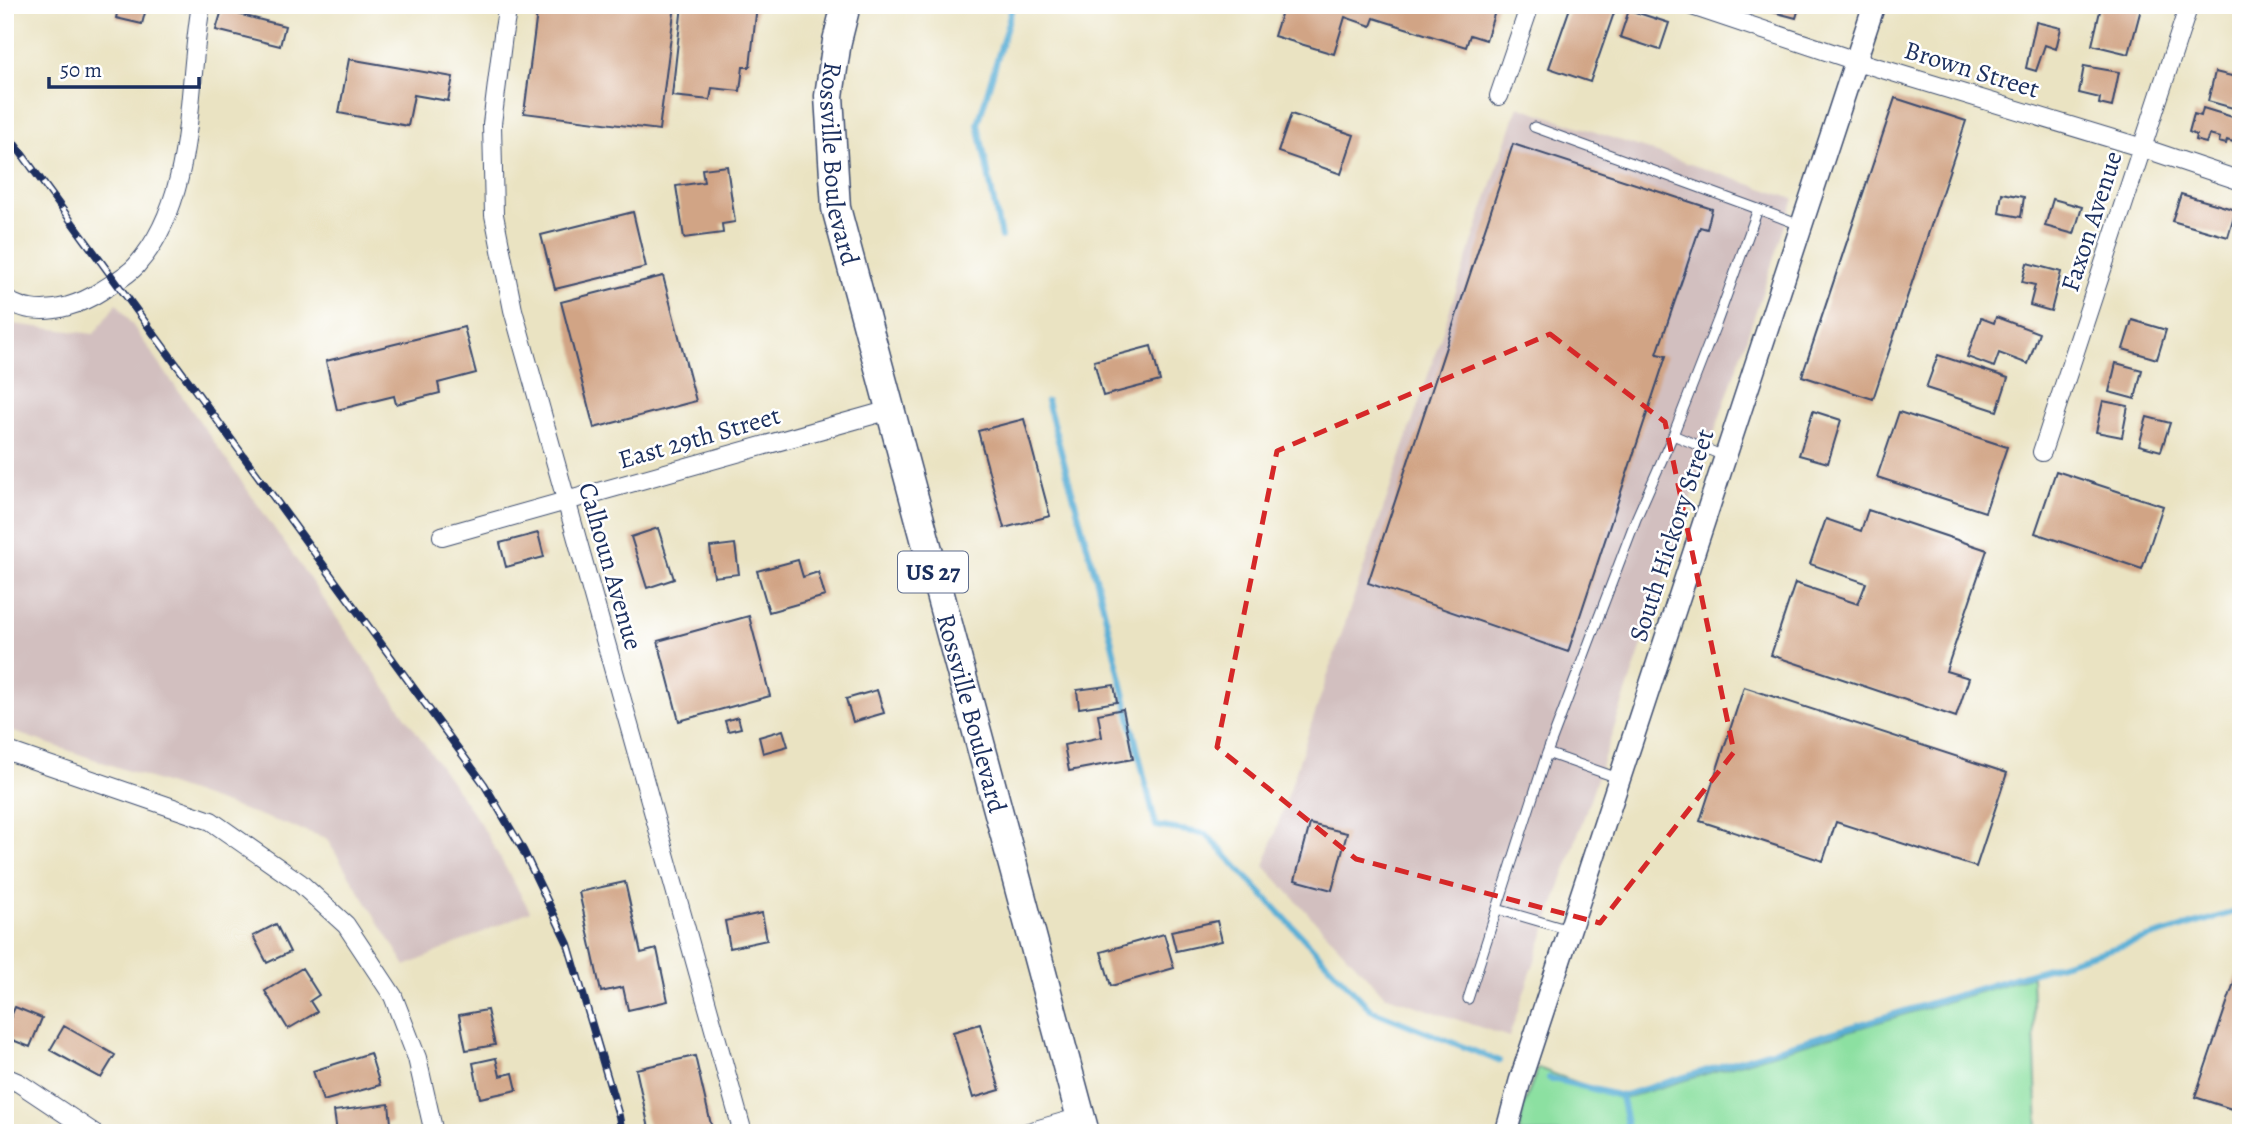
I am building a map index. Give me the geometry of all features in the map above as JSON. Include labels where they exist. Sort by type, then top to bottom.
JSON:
[{"type":"highway","name":"Rossville Boulevard","points":[[846,5],[837,41],[829,96],[836,208],[1083,1125]]},
{"type":"street","points":[[5,300],[30,309],[59,309],[87,299],[134,267],[155,241],[164,224],[187,142],[196,32],[201,5]]},
{"type":"street","name":"Calhoun Avenue","points":[[508,5],[492,124],[494,215],[513,310],[743,1133]]},
{"type":"street","points":[[1499,96],[1530,5]]},
{"type":"street","name":"Brown Street","points":[[1689,5],[1856,61],[2143,148],[2241,181]]},
{"type":"street","name":"South Hickory Street","points":[[1506,1133],[1520,1082],[1874,5]]},
{"type":"street","name":"Faxon Avenue","points":[[2042,452],[2189,5]]},
{"type":"street","name":"East 29th Street","points":[[442,536],[890,410]]},
{"type":"street","points":[[5,750],[211,821],[300,883],[346,925],[393,996],[417,1058],[434,1133]]},
{"type":"street","points":[[5,1077],[19,1083],[94,1133]]},
{"type":"street","points":[[1025,1133],[1083,1125]]},
{"type":"lane","points":[[1534,127],[1800,225]]},
{"type":"lane","points":[[1468,999],[1548,753],[1636,519],[1673,435],[1717,322],[1758,209]]},
{"type":"lane","points":[[1673,435],[1726,457]]},
{"type":"lane","points":[[1548,753],[1619,779]]},
{"type":"lane","points":[[1497,909],[1570,930]]},
{"type":"highlighted area","points":[[1550,334],[1665,422],[1734,752],[1600,923],[1356,859],[1217,747],[1277,451]]},
{"type":"shaded area","points":[[1518,106],[1794,199],[1509,1037],[1384,995],[1264,866]]},
{"type":"shaded area","points":[[117,303],[482,826],[530,911],[406,966],[326,838],[5,729],[5,323],[94,334]]},
{"type":"green space","points":[[2032,976],[2038,1133],[1519,1133],[1524,1105],[1538,1068],[1622,1099]]},
{"type":"building","points":[[119,5],[147,5],[142,24],[116,18]]},
{"type":"building","points":[[538,5],[675,5],[659,130],[524,113]]},
{"type":"building","points":[[682,5],[757,5],[750,67],[743,67],[740,91],[712,88],[710,100],[672,96]]},
{"type":"building","points":[[1284,5],[1497,5],[1486,40],[1470,35],[1466,47],[1374,18],[1371,26],[1345,17],[1334,54],[1274,36]]},
{"type":"building","points":[[1571,5],[1601,5],[1615,10],[1590,82],[1549,68]]},
{"type":"building","points":[[1763,5],[1800,5],[1796,18],[1762,9]]},
{"type":"building","points":[[2094,5],[2142,5],[2129,54],[2092,45],[2100,11],[2093,9]]},
{"type":"building","points":[[222,10],[285,26],[280,46],[216,30]]},
{"type":"building","points":[[1629,10],[1669,23],[1660,50],[1620,37]]},
{"type":"building","points":[[2036,22],[2061,28],[2056,49],[2045,45],[2036,71],[2026,68]]},
{"type":"building","points":[[349,59],[453,77],[448,101],[414,95],[408,126],[339,113]]},
{"type":"building","points":[[2084,66],[2119,72],[2112,107],[2099,104],[2100,98],[2079,93]]},
{"type":"building","points":[[2215,72],[2240,78],[2233,108],[2208,101]]},
{"type":"building","points":[[1895,98],[1966,121],[1873,399],[1802,376]]},
{"type":"building","points":[[2203,108],[2239,119],[2233,142],[2219,142],[2220,138],[2209,135],[2206,143],[2195,140],[2196,135],[2189,132],[2194,114],[2201,116]]},
{"type":"building","points":[[1291,114],[1354,135],[1341,174],[1278,152]]},
{"type":"building","points":[[1513,144],[1712,209],[1707,229],[1700,227],[1657,354],[1666,356],[1568,652],[1368,583]]},
{"type":"building","points":[[727,166],[735,222],[722,224],[723,233],[684,238],[676,186],[704,182],[702,169]]},
{"type":"building","points":[[2002,193],[2024,197],[2021,217],[1999,213]]},
{"type":"building","points":[[2181,194],[2236,210],[2228,237],[2172,221]]},
{"type":"building","points":[[2053,199],[2082,207],[2074,234],[2045,226]]},
{"type":"building","points":[[633,212],[646,267],[555,289],[541,235]]},
{"type":"building","points":[[2027,263],[2061,272],[2051,311],[2030,305],[2035,285],[2022,282]]},
{"type":"building","points":[[663,276],[696,401],[594,428],[561,302]]},
{"type":"building","points":[[1996,317],[2039,333],[2028,364],[1999,353],[1994,367],[1967,357],[1981,318],[1994,323]]},
{"type":"building","points":[[2132,320],[2166,330],[2157,359],[2123,349]]},
{"type":"building","points":[[464,327],[476,373],[438,383],[440,393],[396,404],[394,396],[337,410],[326,361]]},
{"type":"building","points":[[1151,346],[1160,381],[1103,396],[1094,361]]},
{"type":"building","points":[[1938,355],[2008,378],[1997,411],[1926,388]]},
{"type":"building","points":[[2116,363],[2142,370],[2135,399],[2109,392]]},
{"type":"building","points":[[2103,401],[2128,406],[2122,437],[2096,432]]},
{"type":"building","points":[[1813,411],[1841,420],[1828,463],[1799,455]]},
{"type":"building","points":[[1899,412],[2007,447],[1985,512],[1877,477]]},
{"type":"building","points":[[2147,417],[2170,423],[2161,451],[2139,445]]},
{"type":"building","points":[[1024,419],[1050,516],[1004,528],[978,431]]},
{"type":"building","points":[[2056,471],[2163,506],[2142,569],[2035,533]]},
{"type":"building","points":[[1868,510],[1987,550],[1946,671],[1969,678],[1956,717],[1771,655],[1795,583],[1858,604],[1866,583],[1810,564],[1826,519],[1861,531]]},
{"type":"building","points":[[658,528],[674,579],[647,588],[631,537]]},
{"type":"building","points":[[538,533],[544,557],[506,567],[500,543]]},
{"type":"building","points":[[735,544],[739,574],[714,577],[710,547]]},
{"type":"building","points":[[798,560],[803,577],[818,572],[825,596],[769,612],[757,571]]},
{"type":"building","points":[[749,616],[770,696],[679,721],[658,641]]},
{"type":"building","points":[[1114,685],[1117,702],[1079,708],[1077,690]]},
{"type":"building","points":[[1744,687],[2007,773],[1976,867],[1836,822],[1823,861],[1700,821]]},
{"type":"building","points":[[877,690],[884,713],[853,722],[846,699]]},
{"type":"building","points":[[1123,709],[1133,759],[1069,771],[1064,745],[1102,737],[1098,714]]},
{"type":"building","points":[[738,717],[741,728],[728,731],[725,721]]},
{"type":"building","points":[[783,730],[788,746],[763,753],[759,737]]},
{"type":"building","points":[[1310,824],[1347,833],[1332,890],[1295,880]]},
{"type":"building","points":[[625,882],[641,953],[657,949],[668,1001],[628,1010],[623,987],[601,992],[579,892]]},
{"type":"building","points":[[762,913],[767,940],[730,948],[725,921]]},
{"type":"building","points":[[1217,921],[1222,941],[1176,951],[1171,931]]},
{"type":"building","points":[[276,924],[290,952],[267,963],[253,936]]},
{"type":"building","points":[[1164,934],[1174,968],[1111,986],[1101,952]]},
{"type":"building","points":[[2241,962],[2241,1112],[2195,1097]]},
{"type":"building","points":[[302,968],[319,995],[310,1001],[317,1012],[288,1029],[265,991]]},
{"type":"building","points":[[15,1007],[42,1018],[30,1047],[5,1037],[5,1030]]},
{"type":"building","points":[[487,1010],[495,1045],[466,1050],[459,1015]]},
{"type":"building","points":[[980,1024],[1000,1090],[973,1098],[953,1032]]},
{"type":"building","points":[[64,1026],[115,1055],[101,1078],[50,1050]]},
{"type":"building","points":[[370,1053],[380,1085],[323,1101],[313,1071]]},
{"type":"building","points":[[695,1056],[713,1133],[650,1133],[636,1069]]},
{"type":"building","points":[[496,1058],[500,1076],[513,1073],[517,1090],[480,1098],[473,1063]]},
{"type":"building","points":[[389,1104],[391,1123],[386,1123],[387,1133],[337,1133],[334,1111]]},
{"type":"building","points":[[818,1128],[820,1133],[803,1133],[803,1132]]},
{"type":"waterway","points":[[1001,237],[978,124],[1013,5]]},
{"type":"waterway","points":[[1047,401],[1098,585],[1156,826],[1206,834],[1371,1010],[1499,1061]]},
{"type":"waterway","points":[[1549,1078],[1621,1096],[2241,910]]},
{"type":"waterway","points":[[1621,1096],[1629,1133]]},
{"type":"railway","points":[[5,131],[484,784],[523,850],[568,944],[622,1133]]}]
